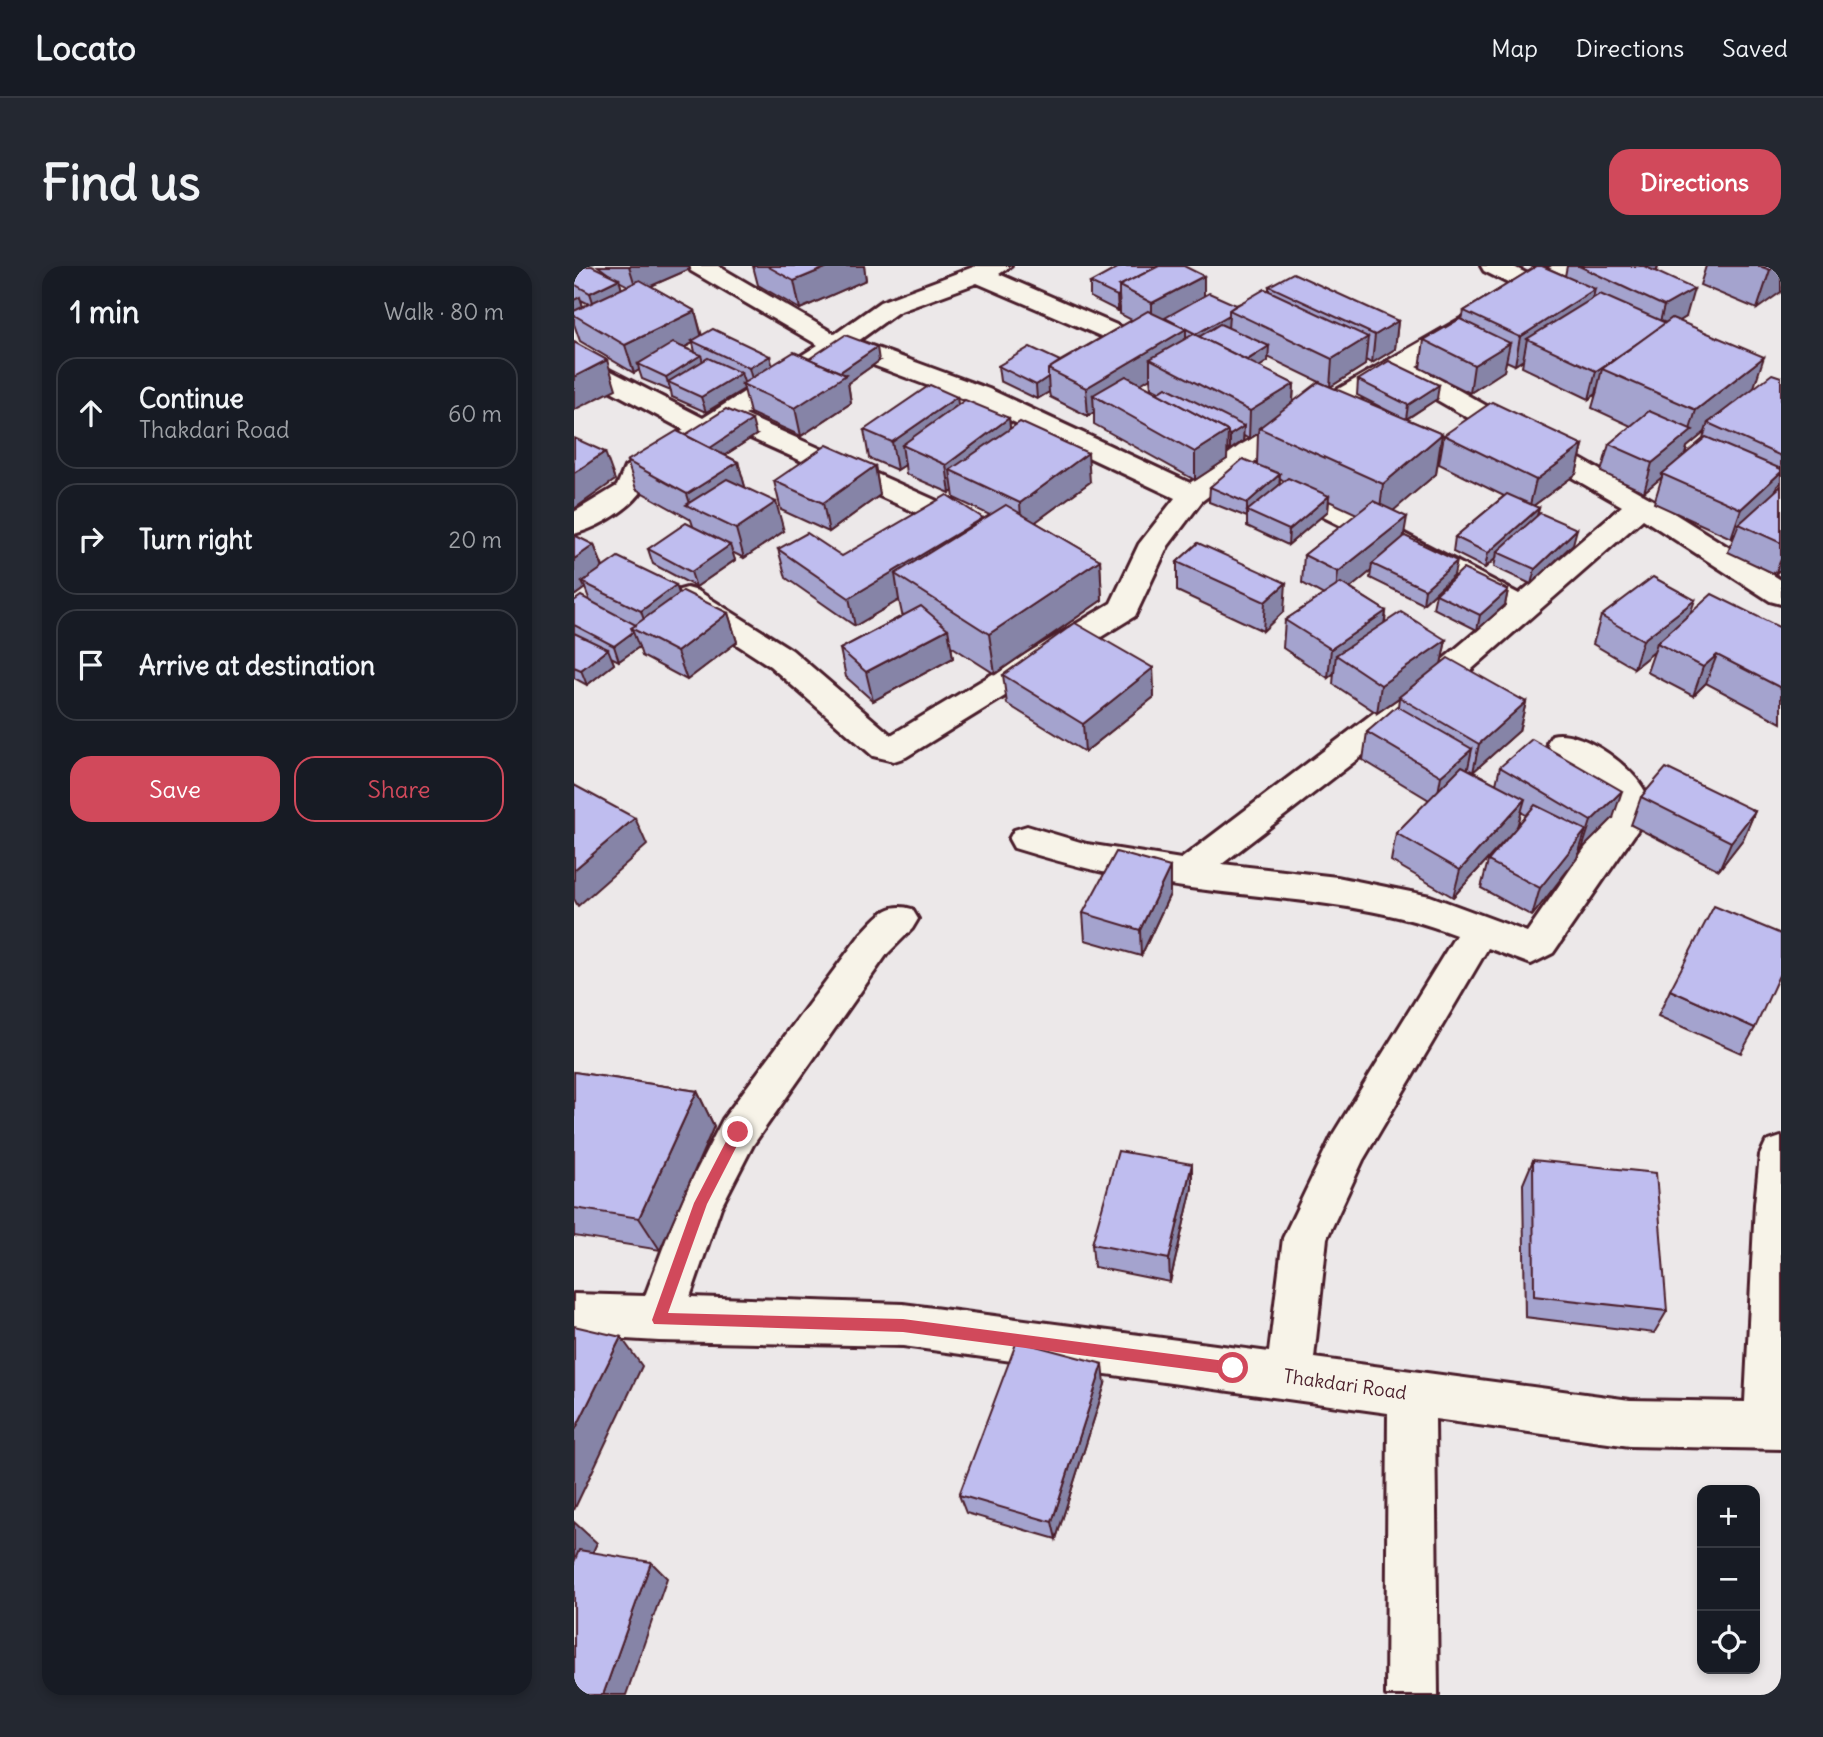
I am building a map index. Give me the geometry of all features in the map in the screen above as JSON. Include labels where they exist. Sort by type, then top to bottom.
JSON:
[{"type":"street","points":[[700,266],[836,345],[856,348],[979,395],[1192,495]]},
{"type":"street","points":[[1493,266],[1571,303]]},
{"type":"street","points":[[656,580],[781,658],[888,749],[894,749],[1124,608],[1119,592],[1154,544],[1192,495],[1233,463],[1570,266]]},
{"type":"street","points":[[574,525],[624,495],[631,489],[635,473],[836,345],[889,307],[988,270],[1133,341]]},
{"type":"street","points":[[574,360],[714,422],[998,538]]},
{"type":"street","points":[[1398,367],[1640,505],[1781,594]]},
{"type":"street","points":[[1233,463],[1349,516],[1524,606]]},
{"type":"street","points":[[1189,874],[1207,856],[1445,675],[1640,505]]},
{"type":"street","points":[[1027,839],[1087,857],[1189,874],[1337,891],[1430,910],[1531,949],[1540,943],[1629,816],[1630,798],[1620,784],[1588,757],[1564,743]]},
{"type":"street","points":[[659,1320],[701,1203],[738,1132],[874,944],[899,919]]},
{"type":"street","points":[[1289,1377],[1305,1238],[1347,1149],[1479,930]]},
{"type":"street","points":[[1775,1425],[1776,1204],[1781,1155]]},
{"type":"street","name":"Thakdari Road","points":[[574,1315],[659,1320],[903,1325],[1630,1423],[1775,1425]]},
{"type":"street","points":[[1411,1393],[1412,1695]]},
{"type":"building","points":[[574,266],[592,266],[619,279],[590,293],[574,284]]},
{"type":"building","points":[[767,266],[830,266],[794,281]]},
{"type":"building","points":[[1121,266],[1159,266],[1119,286],[1117,296],[1090,283]]},
{"type":"building","points":[[1159,266],[1184,266],[1204,276],[1152,303],[1119,286]]},
{"type":"building","points":[[1537,266],[1595,289],[1520,337],[1464,311]]},
{"type":"building","points":[[1579,266],[1644,266],[1694,289],[1664,306]]},
{"type":"building","points":[[1759,266],[1776,266],[1770,270]]},
{"type":"building","points":[[1293,273],[1398,321],[1375,335],[1269,286]]},
{"type":"building","points":[[640,280],[695,311],[625,345],[574,315],[574,311]]},
{"type":"building","points":[[1265,289],[1368,337],[1332,359],[1229,310]]},
{"type":"building","points":[[1209,293],[1236,305],[1229,310],[1229,315],[1196,334],[1165,318]]},
{"type":"building","points":[[1600,294],[1666,323],[1596,371],[1527,339]]},
{"type":"building","points":[[1148,311],[1186,329],[1086,388],[1048,369]]},
{"type":"building","points":[[1672,318],[1764,357],[1696,410],[1602,369]]},
{"type":"building","points":[[1460,319],[1510,343],[1474,365],[1424,340]]},
{"type":"building","points":[[1220,324],[1269,346],[1247,360],[1199,337]]},
{"type":"building","points":[[713,329],[770,356],[749,368],[692,341]]},
{"type":"building","points":[[1194,334],[1294,384],[1250,411],[1150,359]]},
{"type":"building","points":[[845,335],[877,347],[840,372],[809,359]]},
{"type":"building","points":[[574,342],[607,360],[574,377]]},
{"type":"building","points":[[673,343],[701,355],[666,377],[638,364]]},
{"type":"building","points":[[1030,347],[1060,361],[1048,369],[1048,377],[1036,385],[998,366]]},
{"type":"building","points":[[794,352],[846,375],[795,408],[742,384]]},
{"type":"building","points":[[708,358],[741,373],[701,397],[668,382]]},
{"type":"building","points":[[1389,361],[1439,385],[1408,405],[1358,380]]},
{"type":"building","points":[[1772,374],[1781,377],[1781,456],[1708,423]]},
{"type":"building","points":[[1126,376],[1228,431],[1195,452],[1093,395]]},
{"type":"building","points":[[1319,382],[1442,434],[1383,484],[1259,428]]},
{"type":"building","points":[[930,385],[957,397],[892,442],[864,430]]},
{"type":"building","points":[[1166,387],[1244,426],[1228,434],[1228,431],[1157,393]]},
{"type":"building","points":[[965,400],[1009,418],[946,465],[902,445]]},
{"type":"building","points":[[1492,402],[1583,445],[1536,480],[1444,435]]},
{"type":"building","points":[[726,409],[752,420],[710,448],[685,435]]},
{"type":"building","points":[[1649,411],[1693,430],[1652,463],[1609,444]]},
{"type":"building","points":[[1020,422],[1088,453],[1020,503],[950,470]]},
{"type":"building","points":[[677,431],[738,462],[687,494],[627,461]]},
{"type":"building","points":[[1706,437],[1781,469],[1781,472],[1741,509],[1662,474]]},
{"type":"building","points":[[574,438],[605,452],[574,473]]},
{"type":"building","points":[[827,445],[875,466],[823,503],[774,481]]},
{"type":"building","points":[[1243,459],[1280,474],[1247,503],[1210,487]]},
{"type":"building","points":[[1288,478],[1329,496],[1289,530],[1247,511]]},
{"type":"building","points":[[727,479],[776,502],[736,529],[686,505]]},
{"type":"building","points":[[1781,486],[1781,543],[1739,524]]},
{"type":"building","points":[[1507,494],[1539,508],[1488,553],[1455,537]]},
{"type":"building","points":[[947,495],[983,518],[849,598],[778,549],[807,533],[842,556]]},
{"type":"building","points":[[1373,501],[1407,517],[1338,572],[1304,555]]},
{"type":"building","points":[[1006,505],[1100,560],[989,634],[895,574]]},
{"type":"building","points":[[1540,513],[1577,529],[1535,569],[1497,552]]},
{"type":"building","points":[[686,523],[730,545],[691,572],[648,549]]},
{"type":"building","points":[[574,535],[594,545],[574,559]]},
{"type":"building","points":[[1405,536],[1457,561],[1425,589],[1372,564]]},
{"type":"building","points":[[1198,543],[1286,583],[1265,602],[1177,562]]},
{"type":"building","points":[[618,557],[676,585],[641,611],[582,582]]},
{"type":"building","points":[[1463,569],[1508,590],[1480,615],[1436,594]]},
{"type":"building","points":[[1653,577],[1695,600],[1643,640],[1601,616]]},
{"type":"building","points":[[1341,583],[1386,611],[1331,649],[1285,620]]},
{"type":"building","points":[[683,591],[728,613],[677,652],[631,628]]},
{"type":"building","points":[[1712,594],[1781,628],[1781,688],[1717,655],[1703,667],[1657,643]]},
{"type":"building","points":[[581,596],[636,625],[631,628],[633,632],[614,646],[574,625],[574,601]]},
{"type":"building","points":[[921,606],[948,629],[866,672],[840,649]]},
{"type":"building","points":[[1401,612],[1446,640],[1381,685],[1336,655]]},
{"type":"building","points":[[1075,623],[1153,668],[1083,724],[1003,675]]},
{"type":"building","points":[[574,633],[608,649],[581,670],[574,667]]},
{"type":"building","points":[[1448,658],[1526,702],[1479,744],[1399,697]]},
{"type":"building","points":[[1397,706],[1472,749],[1441,776],[1367,732]]},
{"type":"building","points":[[1532,739],[1622,791],[1591,821],[1500,767]]},
{"type":"building","points":[[1462,766],[1525,799],[1460,870],[1396,833]]},
{"type":"building","points":[[1666,768],[1755,811],[1731,842],[1641,797]]},
{"type":"building","points":[[574,785],[635,818],[574,870]]},
{"type":"building","points":[[1535,805],[1586,830],[1540,888],[1488,861]]},
{"type":"building","points":[[1116,852],[1170,867],[1140,930],[1083,913]]},
{"type":"building","points":[[1714,906],[1781,934],[1781,971],[1755,1028],[1670,990]]},
{"type":"building","points":[[574,1072],[697,1091],[639,1218],[574,1208]]},
{"type":"building","points":[[1118,1151],[1192,1164],[1169,1259],[1092,1244]]},
{"type":"building","points":[[1533,1160],[1656,1173],[1667,1311],[1534,1296]]},
{"type":"building","points":[[574,1326],[621,1337],[574,1432]]},
{"type":"building","points":[[1017,1341],[1103,1364],[1052,1522],[959,1495]]},
{"type":"building","points":[[579,1550],[651,1562],[603,1695],[574,1695],[574,1562]]},
{"type":"route","points":[[738,1132],[701,1203],[659,1320],[903,1325],[1233,1368]]}]
